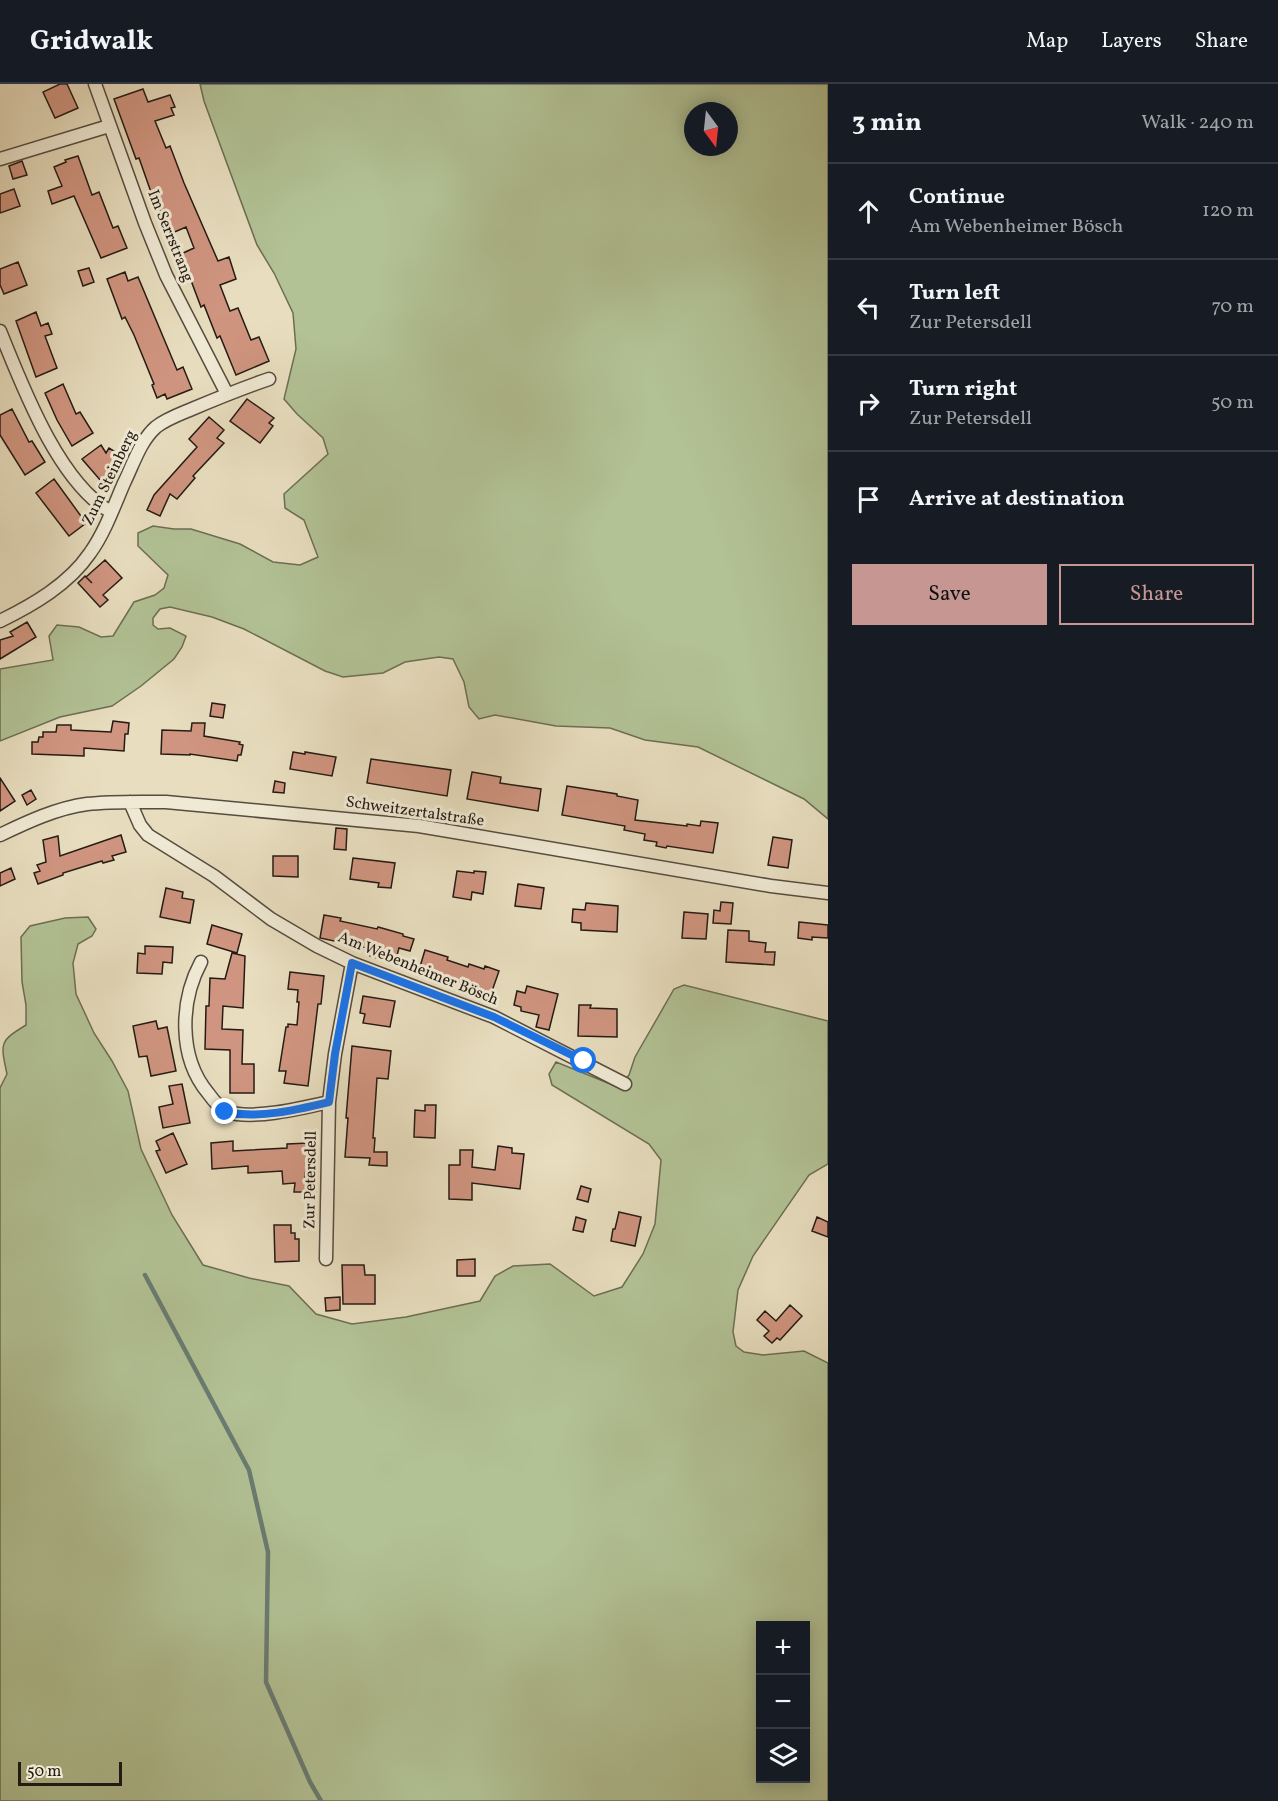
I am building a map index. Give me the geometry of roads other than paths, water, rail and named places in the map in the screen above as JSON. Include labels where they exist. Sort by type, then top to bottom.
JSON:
[{"type":"street","name":"Im Serrstrang","points":[[95,84],[166,275],[227,394]]},
{"type":"street","points":[[0,159],[109,126]]},
{"type":"street","points":[[0,331],[42,428],[64,464],[99,506],[111,512]]},
{"type":"street","name":"Zum Steinberg","points":[[0,621],[51,591],[76,570],[91,552],[138,454],[148,436],[156,428],[164,421],[269,379]]},
{"type":"street","name":"Am Webenheimer Bösch","points":[[130,802],[140,825],[148,835],[214,876],[271,919],[318,946],[352,963],[494,1017],[625,1084]]},
{"type":"street","name":"Schweitzertalstraße","points":[[0,835],[53,813],[85,804],[166,802],[419,826],[771,886],[828,892]]},
{"type":"street","name":"Zur Petersdell","points":[[201,962],[189,994],[185,1041],[202,1086],[214,1101],[225,1112],[240,1115],[329,1102]]},
{"type":"street","name":"Zur Petersdell","points":[[326,1259],[329,1102],[335,1054],[352,963]]},
{"type":"waterway","points":[[145,1275],[249,1470],[268,1552],[266,1682],[310,1782],[321,1801]]}]
